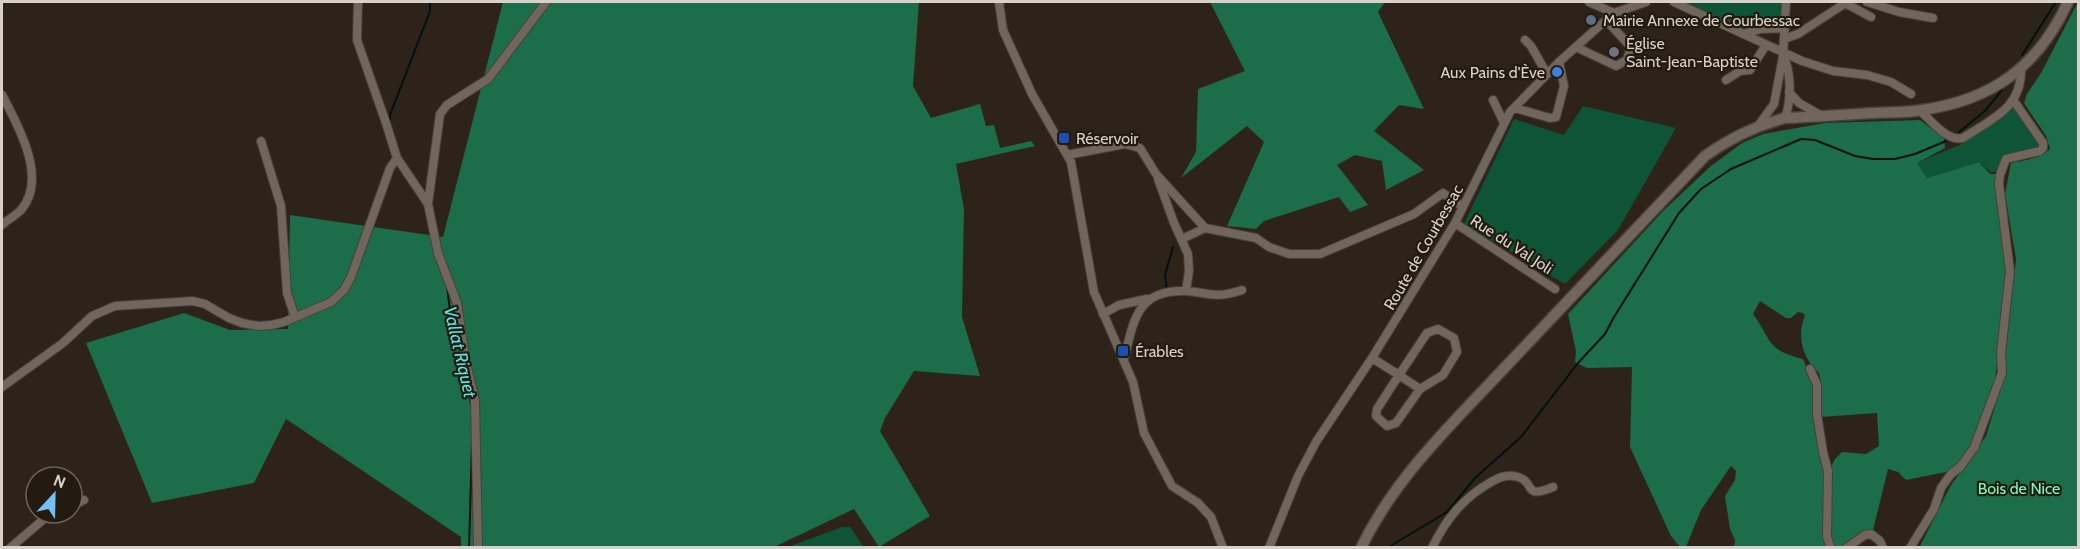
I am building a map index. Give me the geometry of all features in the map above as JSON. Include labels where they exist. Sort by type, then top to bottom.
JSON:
[{"type":"street","points":[[358,2],[357,40],[397,158],[428,204]]},
{"type":"street","points":[[478,548],[475,399],[466,363],[454,292],[438,253],[428,204],[440,114],[447,105],[488,79],[546,2]]},
{"type":"street","points":[[999,2],[1003,30],[1032,94],[1071,162],[1094,292],[1133,382],[1146,436],[1172,486],[1198,503],[1210,517],[1223,548]]},
{"type":"street","points":[[1588,2],[1614,14]]},
{"type":"street","name":"Route de Courbessac","points":[[1269,548],[1298,476],[1316,442],[1372,358],[1455,223],[1504,123],[1547,74],[1606,20],[1614,14],[1646,2]]},
{"type":"street","points":[[1674,2],[1802,62],[1892,82],[1911,94]]},
{"type":"street","points":[[1758,126],[1774,104],[1780,60],[1783,54],[1786,2]]},
{"type":"street","points":[[1784,39],[1798,34],[1846,2],[1871,17]]},
{"type":"street","points":[[1867,2],[1899,12],[1933,18]]},
{"type":"street","points":[[1361,548],[1373,523],[1401,482],[1442,434],[1705,156],[1731,138],[1758,126],[1783,119],[1920,111],[1959,103],[1990,90],[2021,69],[2041,47],[2068,2]]},
{"type":"street","points":[[1576,47],[1616,66],[1628,60],[1631,47],[1606,20]]},
{"type":"street","points":[[1743,34],[1761,29],[1785,28]]},
{"type":"street","points":[[1525,40],[1547,74]]},
{"type":"street","points":[[1726,80],[1740,71],[1750,70],[1766,45]]},
{"type":"street","points":[[1783,54],[1790,92],[1790,106],[1783,119]]},
{"type":"street","points":[[1515,108],[1550,118],[1556,117],[1564,86],[1559,62]]},
{"type":"street","points":[[1920,111],[1949,136],[1957,140],[1963,138],[1997,116],[2014,101],[2022,82],[2021,69]]},
{"type":"street","points":[[1790,92],[1799,103],[1823,116]]},
{"type":"street","points":[[2,95],[21,130],[33,183],[30,195],[20,210],[2,225]]},
{"type":"street","points":[[1493,100],[1504,123]]},
{"type":"street","points":[[1910,548],[1934,509],[1941,488],[1974,448],[2002,373],[2001,353],[2010,271],[1999,184],[2000,175],[2006,159],[2040,151],[2043,148],[2043,143],[2014,101]]},
{"type":"street","points":[[1774,104],[1783,119]]},
{"type":"street","points":[[261,141],[281,207],[286,294],[295,317]]},
{"type":"street","points":[[1067,155],[1125,144],[1140,148],[1156,174],[1205,228]]},
{"type":"street","points":[[2,387],[63,343],[92,316],[115,306],[193,301],[205,304],[229,318],[258,326],[271,325],[331,302],[344,290],[357,262],[390,168],[397,158]]},
{"type":"street","points":[[1156,174],[1188,254],[1189,271],[1186,291]]},
{"type":"street","points":[[1182,239],[1205,228],[1256,238],[1269,247],[1290,255],[1320,254],[1414,214],[1443,193],[1463,207]]},
{"type":"street","name":"Rue du Val Joli","points":[[1455,223],[1556,289]]},
{"type":"street","points":[[1103,314],[1119,305],[1164,293],[1186,291],[1210,296],[1227,295],[1242,290]]},
{"type":"street","points":[[1124,359],[1136,321],[1147,299]]},
{"type":"street","points":[[1438,329],[1456,342],[1457,352],[1443,375],[1420,389],[1396,423],[1388,426],[1376,416],[1377,409],[1427,333],[1438,329]]},
{"type":"street","points":[[1372,358],[1420,389]]},
{"type":"street","points":[[1810,369],[1817,386],[1817,414],[1828,471],[1827,537],[1831,548]]},
{"type":"street","points":[[1432,548],[1459,506],[1473,492],[1504,476],[1518,476],[1539,493],[1553,488]]},
{"type":"street","points":[[10,548],[37,525]]},
{"type":"street","points":[[1846,548],[1865,535],[1871,534],[1881,541],[1883,548]]},
{"type":"green space","points":[[503,2],[919,2],[913,86],[931,118],[980,104],[986,126],[994,125],[1000,148],[1031,141],[1035,146],[956,164],[964,209],[962,317],[980,376],[914,371],[885,418],[880,431],[930,516],[879,547],[854,509],[774,547],[461,547],[461,537],[286,419],[254,483],[152,503],[86,343],[184,313],[230,330],[288,329],[290,215],[443,237]]},
{"type":"green space","points":[[1210,2],[1385,2],[1378,12],[1424,109],[1399,105],[1374,131],[1424,170],[1386,190],[1382,161],[1355,155],[1337,165],[1368,205],[1350,212],[1339,197],[1264,221],[1256,229],[1227,226],[1264,142],[1247,126],[1181,178],[1196,152],[1198,89],[1245,71]]},
{"type":"green space","points":[[1684,2],[1781,2],[1781,21],[1779,24],[1746,29]]},
{"type":"green space","name":"Bois de Nice","points":[[2078,2],[2078,547],[1919,548],[1951,485],[1986,436],[2005,374],[2016,259],[2005,194],[2011,163],[2037,157],[2050,149],[2046,136],[2024,103]]},
{"type":"green space","points":[[1583,106],[1676,128],[1618,230],[1565,284],[1464,224],[1514,119],[1564,135]]},
{"type":"green space","points":[[2015,106],[2040,144],[2037,149],[2002,159],[1999,172],[1990,172],[1979,162],[1927,178],[1916,163],[1962,144]]},
{"type":"green space","points":[[1920,120],[1944,138],[1945,148],[1917,163],[1927,178],[1979,162],[1990,174],[1996,174],[2005,255],[2006,290],[1995,380],[1974,442],[1963,460],[1951,471],[1906,480],[1898,472],[1888,469],[1873,530],[1845,546],[1837,547],[1832,537],[1831,467],[1842,452],[1866,454],[1879,446],[1877,413],[1821,417],[1819,373],[1813,368],[1805,354],[1801,339],[1805,316],[1798,312],[1791,318],[1786,318],[1760,301],[1753,314],[1767,337],[1782,352],[1803,359],[1814,386],[1826,471],[1831,547],[1734,547],[1735,540],[1730,529],[1725,496],[1735,480],[1736,471],[1731,466],[1701,510],[1686,547],[1680,547],[1671,536],[1630,447],[1632,367],[1587,368],[1575,362],[1576,351],[1568,314],[1664,210],[1711,166],[1742,143],[1763,134],[1825,123]]},
{"type":"green space","points":[[842,527],[850,527],[864,547],[788,547]]},
{"type":"waterway","name":"Vallat Riquet","points":[[390,124],[390,115],[430,11],[430,2]]},
{"type":"waterway","points":[[2022,55],[2056,2]]},
{"type":"waterway","points":[[1959,132],[1985,111],[2002,90]]},
{"type":"waterway","points":[[1387,548],[1447,512],[1475,478],[1521,437],[1578,363],[1605,334],[1679,213],[1701,189],[1731,169],[1801,139],[1815,140],[1855,156],[1873,159],[1895,159],[1915,154],[1946,141]]},
{"type":"waterway","name":"Vallat Riquet","points":[[400,168],[407,178]]},
{"type":"waterway","points":[[1167,291],[1165,275],[1173,247]]},
{"type":"waterway","name":"Vallat Riquet","points":[[437,261],[445,281]]},
{"type":"waterway","name":"Vallat Riquet","points":[[447,286],[450,311],[461,354]]},
{"type":"waterway","name":"Vallat Riquet","points":[[469,392],[471,404]]},
{"type":"waterway","name":"Vallat Riquet","points":[[469,548],[472,445]]},
{"type":"place","name":"Mairie Annexe de Courbessac","points":[[1591,20]]},
{"type":"place","name":"Église Saint-Jean-Baptiste","points":[[1614,52]]},
{"type":"place","name":"Aux Pains d'Ève","points":[[1557,72]]},
{"type":"place","name":"Réservoir","points":[[1064,138]]},
{"type":"place","name":"Érables","points":[[1123,351]]}]
